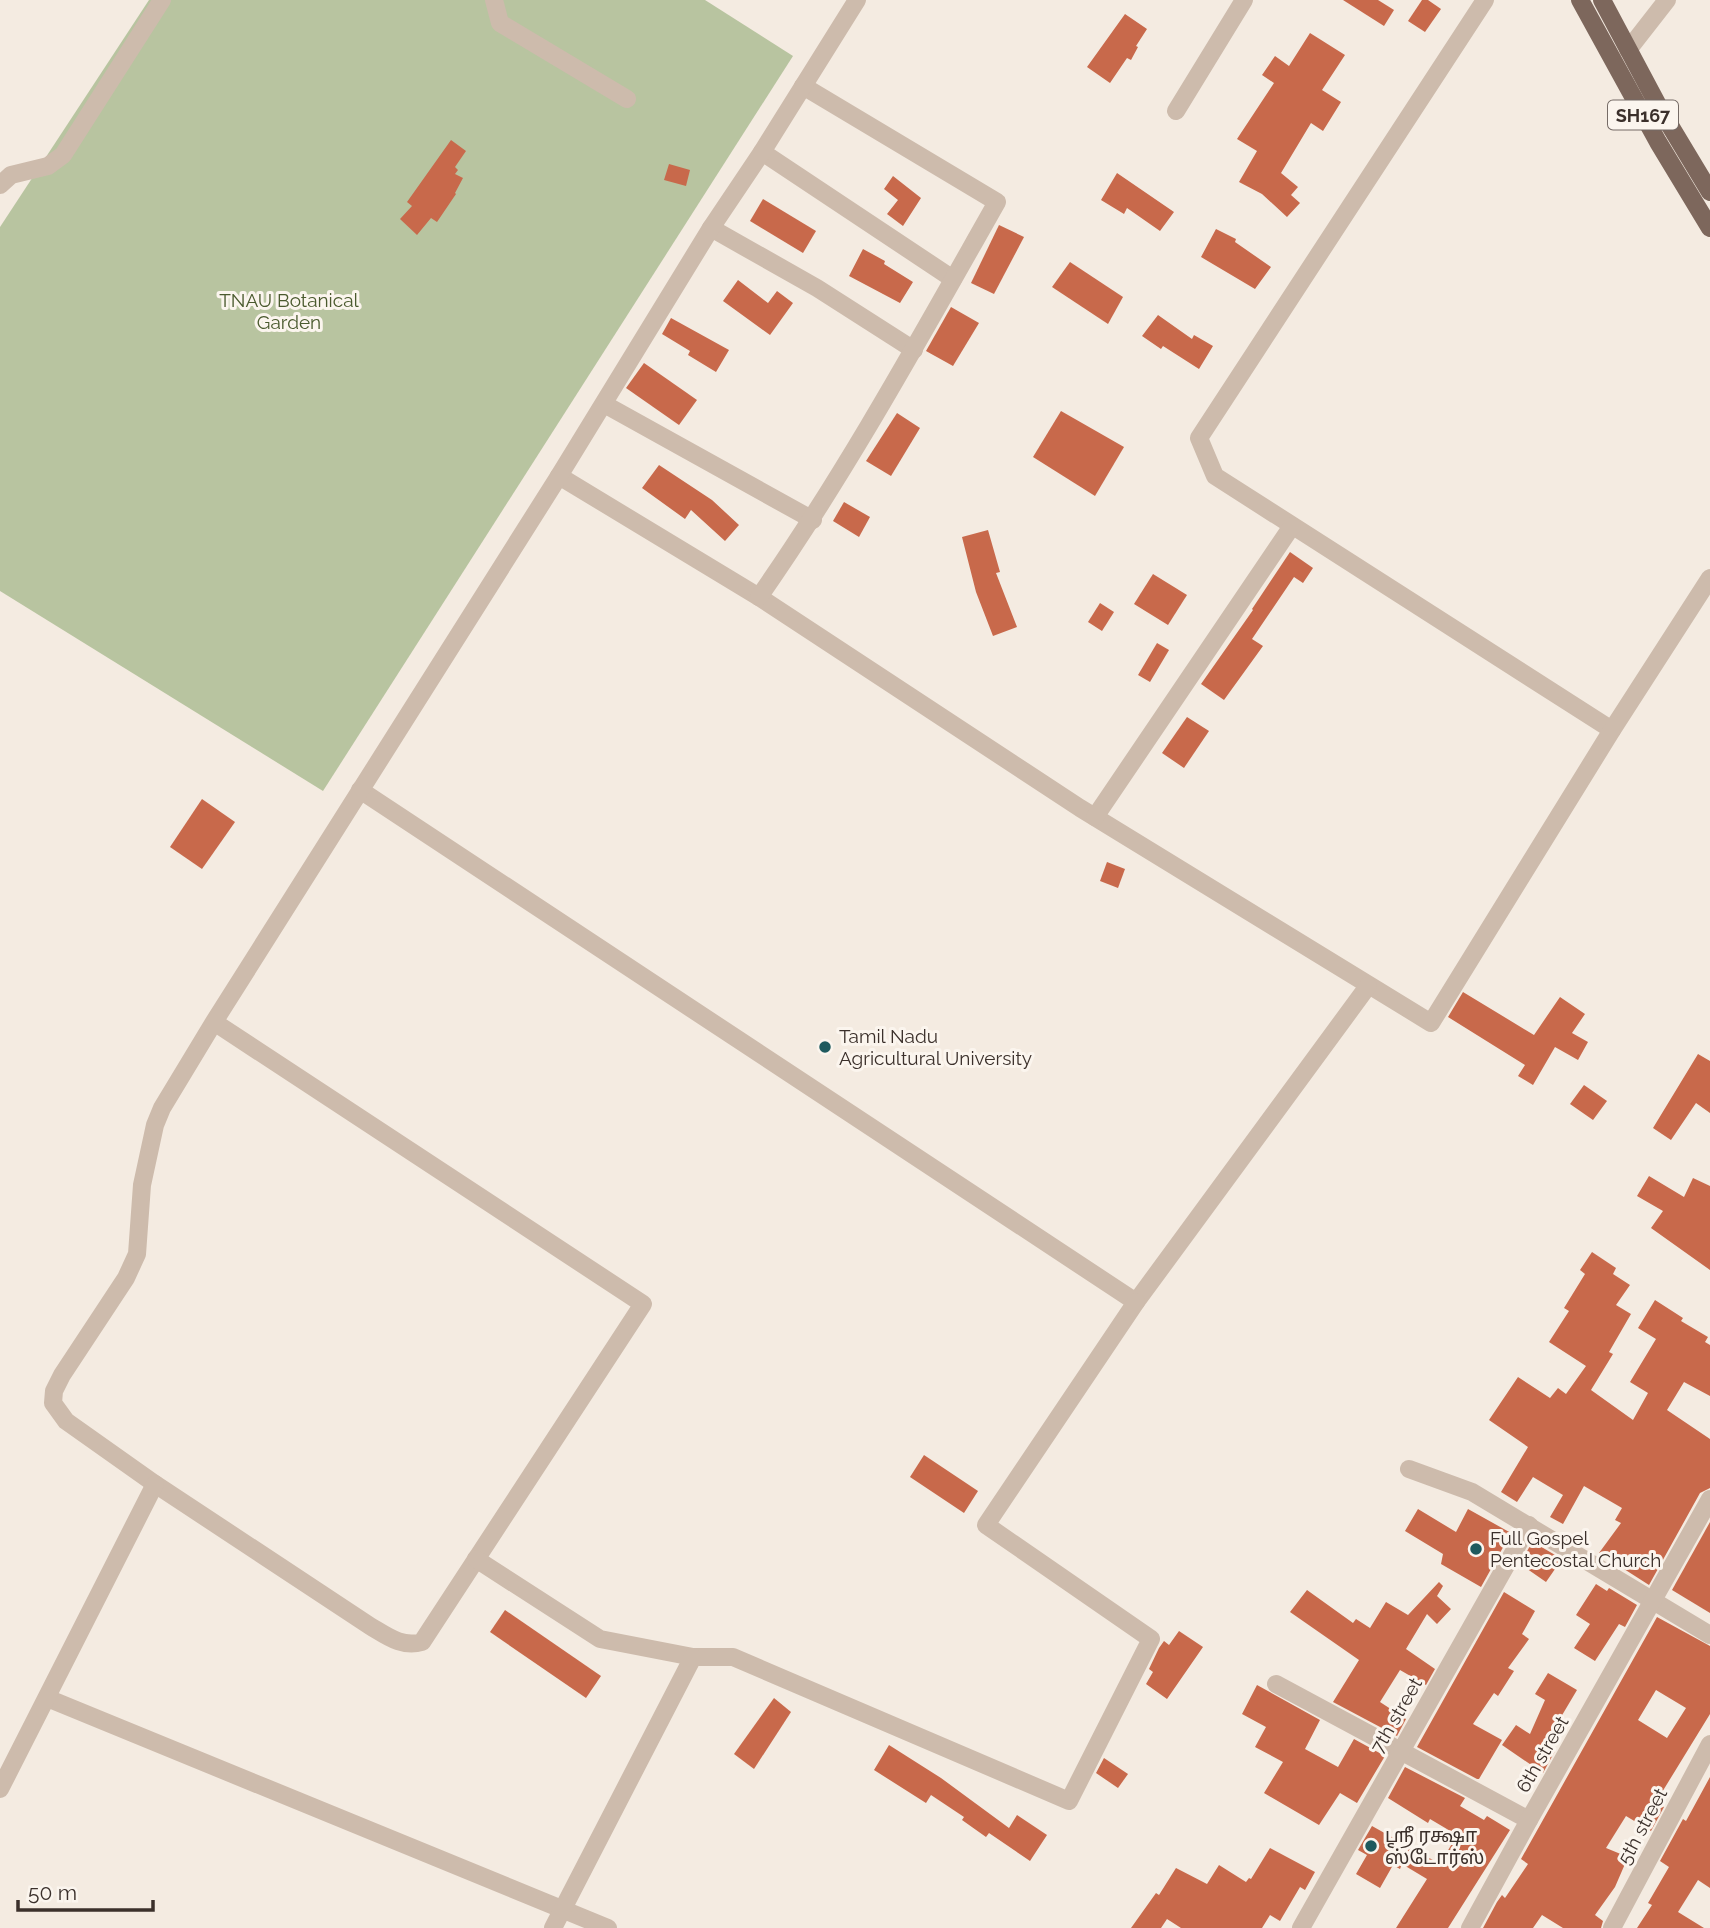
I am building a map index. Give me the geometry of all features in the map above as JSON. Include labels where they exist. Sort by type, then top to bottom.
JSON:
[{"type":"main road","name":"SH167","points":[[1580,0],[1658,142],[1710,228]]},
{"type":"main road","name":"SH167","points":[[1602,0],[1660,109],[1710,192]]},
{"type":"street","points":[[0,185],[11,175],[48,166],[63,155],[162,0]]},
{"type":"street","points":[[494,0],[500,23],[627,99]]},
{"type":"street","points":[[214,1022],[643,1304],[422,1642],[409,1644],[394,1641],[155,1484],[66,1421],[53,1404],[54,1391],[126,1278],[137,1254],[142,1185],[155,1125],[162,1108],[214,1022],[604,404],[711,228],[857,0]]},
{"type":"street","points":[[1176,111],[1244,0]]},
{"type":"street","points":[[1485,0],[1199,438],[1215,476],[1612,730]]},
{"type":"street","points":[[1628,50],[1667,0]]},
{"type":"street","points":[[760,597],[813,520],[914,350],[997,202],[803,86]]},
{"type":"street","points":[[762,152],[953,279]]},
{"type":"street","points":[[711,228],[817,288],[914,350]]},
{"type":"street","points":[[604,404],[813,520]]},
{"type":"street","points":[[559,475],[760,597],[1095,817],[1431,1023],[1612,730],[1710,578]]},
{"type":"street","points":[[1095,817],[1292,526]]},
{"type":"street","points":[[360,790],[1136,1302]]},
{"type":"street","points":[[476,1559],[600,1639],[694,1657],[733,1657],[1069,1801],[1151,1639],[986,1525],[1136,1302],[1368,986]]},
{"type":"street","points":[[1409,1469],[1472,1492],[1710,1635]]},
{"type":"street","points":[[0,1789],[155,1484]]},
{"type":"street","name":"6th street","points":[[1471,1928],[1710,1499]]},
{"type":"street","name":"7th street","points":[[1301,1928],[1529,1525]]},
{"type":"street","points":[[553,1928],[694,1657]]},
{"type":"street","points":[[1276,1684],[1529,1820]]},
{"type":"street","points":[[47,1698],[608,1928]]},
{"type":"street","name":"5th street","points":[[1612,1928],[1710,1744]]},
{"type":"green space","name":"TNAU Botanical Garden","points":[[149,0],[705,0],[793,56],[323,791],[0,591],[0,227]]},
{"type":"building","points":[[1343,0],[1378,0],[1394,10],[1384,26]]},
{"type":"building","points":[[1422,0],[1428,0],[1441,9],[1425,32],[1408,21]]},
{"type":"building","points":[[1125,14],[1147,29],[1131,60],[1127,58],[1110,83],[1087,67]]},
{"type":"building","points":[[1310,33],[1345,55],[1322,90],[1341,102],[1323,131],[1311,123],[1281,173],[1298,187],[1291,195],[1300,203],[1287,217],[1262,194],[1239,182],[1257,151],[1237,139],[1274,83],[1262,75],[1275,56],[1289,66]]},
{"type":"building","points":[[451,140],[466,151],[455,167],[458,170],[455,174],[463,178],[456,194],[437,222],[431,218],[417,235],[400,219],[412,206],[407,202]]},
{"type":"building","points":[[669,164],[690,170],[686,186],[664,180]]},
{"type":"building","points":[[1117,173],[1174,212],[1160,231],[1127,208],[1124,214],[1101,200]]},
{"type":"building","points":[[893,176],[921,198],[903,226],[887,214],[898,200],[884,189]]},
{"type":"building","points":[[763,199],[816,231],[803,253],[750,221]]},
{"type":"building","points":[[999,225],[1024,237],[994,294],[971,283]]},
{"type":"building","points":[[1216,229],[1236,239],[1235,242],[1271,267],[1255,289],[1201,257]]},
{"type":"building","points":[[863,249],[885,261],[884,264],[913,282],[900,303],[849,276]]},
{"type":"building","points":[[1070,262],[1123,297],[1108,324],[1052,287]]},
{"type":"building","points":[[738,280],[768,303],[777,291],[793,303],[770,335],[723,301]]},
{"type":"building","points":[[951,307],[979,323],[953,366],[926,351]]},
{"type":"building","points":[[1158,315],[1192,339],[1194,335],[1213,346],[1199,369],[1142,336]]},
{"type":"building","points":[[671,318],[729,350],[716,372],[688,355],[690,351],[662,334]]},
{"type":"building","points":[[644,363],[697,400],[679,425],[626,388]]},
{"type":"building","points":[[1061,411],[1124,447],[1095,496],[1033,457]]},
{"type":"building","points":[[897,413],[920,428],[891,476],[866,461]]},
{"type":"building","points":[[659,465],[712,500],[739,525],[725,541],[691,510],[685,519],[642,488]]},
{"type":"building","points":[[844,502],[870,517],[859,537],[833,521]]},
{"type":"building","points":[[988,530],[1000,572],[996,573],[1017,627],[993,636],[976,592],[962,537]]},
{"type":"building","points":[[1290,552],[1313,568],[1303,583],[1294,577],[1252,639],[1263,646],[1224,700],[1201,684]]},
{"type":"building","points":[[1153,574],[1187,595],[1168,625],[1134,604]]},
{"type":"building","points":[[1100,603],[1114,612],[1102,631],[1088,622]]},
{"type":"building","points":[[1157,643],[1169,650],[1150,682],[1138,675]]},
{"type":"building","points":[[1187,717],[1209,731],[1184,768],[1162,753]]},
{"type":"building","points":[[202,799],[235,822],[202,869],[170,847]]},
{"type":"building","points":[[1107,862],[1125,869],[1118,888],[1100,881]]},
{"type":"building","points":[[1463,992],[1534,1035],[1560,997],[1585,1014],[1572,1033],[1588,1042],[1578,1060],[1555,1047],[1533,1085],[1518,1076],[1525,1065],[1448,1017]]},
{"type":"building","points":[[1698,1054],[1710,1061],[1710,1113],[1696,1103],[1671,1140],[1653,1128]]},
{"type":"building","points":[[1584,1085],[1607,1101],[1593,1120],[1570,1104]]},
{"type":"building","points":[[1649,1176],[1684,1197],[1693,1178],[1710,1186],[1710,1270],[1651,1228],[1663,1211],[1637,1196]]},
{"type":"building","points":[[1592,1252],[1616,1268],[1613,1274],[1630,1285],[1616,1305],[1631,1314],[1609,1352],[1613,1354],[1591,1390],[1633,1420],[1648,1393],[1630,1382],[1656,1339],[1638,1328],[1655,1300],[1683,1318],[1681,1321],[1708,1337],[1705,1342],[1710,1345],[1710,1396],[1684,1382],[1667,1410],[1710,1439],[1710,1488],[1700,1493],[1649,1585],[1599,1553],[1621,1523],[1615,1520],[1622,1508],[1584,1486],[1563,1524],[1550,1517],[1563,1495],[1533,1477],[1517,1502],[1501,1492],[1528,1447],[1489,1420],[1518,1377],[1550,1398],[1558,1388],[1566,1394],[1586,1366],[1549,1342],[1569,1311],[1564,1308],[1585,1274],[1580,1270]]},
{"type":"building","points":[[924,1455],[978,1491],[964,1513],[910,1477]]},
{"type":"building","name":"Full Gospel Pentecostal Church","points":[[1418,1509],[1456,1532],[1468,1509],[1511,1533],[1481,1587],[1441,1564],[1443,1554],[1405,1531]]},
{"type":"building","points":[[1710,1522],[1710,1613],[1672,1590]]},
{"type":"building","points":[[1531,1544],[1536,1547],[1538,1545],[1562,1559],[1546,1582],[1520,1564]]},
{"type":"building","points":[[1439,1582],[1443,1586],[1437,1596],[1451,1609],[1437,1624],[1427,1614],[1406,1649],[1435,1669],[1426,1685],[1400,1670],[1380,1702],[1406,1719],[1397,1736],[1333,1702],[1359,1660],[1290,1612],[1307,1590],[1353,1623],[1356,1619],[1370,1628],[1386,1602],[1408,1615]]},
{"type":"building","points":[[1596,1584],[1607,1591],[1609,1588],[1637,1605],[1625,1627],[1619,1624],[1595,1661],[1574,1648],[1590,1624],[1576,1615]]},
{"type":"building","points":[[1504,1592],[1535,1611],[1522,1634],[1529,1639],[1508,1668],[1514,1671],[1498,1696],[1494,1693],[1473,1724],[1502,1740],[1477,1779],[1417,1747]]},
{"type":"building","points":[[505,1610],[601,1676],[586,1698],[490,1632]]},
{"type":"building","points":[[1657,1617],[1710,1646],[1710,1714],[1656,1802],[1664,1807],[1651,1831],[1626,1816],[1606,1848],[1628,1857],[1615,1887],[1595,1915],[1603,1921],[1601,1928],[1563,1928],[1542,1915],[1533,1928],[1483,1928],[1497,1902],[1502,1895],[1505,1898],[1528,1864],[1521,1859]],"holes":[[[1656,1690],[1686,1708],[1667,1738],[1638,1720]]]},
{"type":"building","points":[[1179,1631],[1203,1647],[1167,1699],[1146,1684],[1153,1672],[1149,1669],[1159,1648],[1164,1641],[1169,1645]]},
{"type":"building","points":[[1548,1673],[1577,1690],[1547,1746],[1555,1751],[1543,1773],[1502,1745],[1516,1725],[1530,1734],[1545,1700],[1535,1694]]},
{"type":"building","points":[[1257,1685],[1320,1720],[1305,1749],[1338,1767],[1354,1739],[1385,1756],[1357,1803],[1340,1793],[1319,1825],[1264,1793],[1283,1762],[1255,1747],[1266,1727],[1242,1714]]},
{"type":"building","points":[[774,1698],[791,1712],[754,1769],[734,1754]]},
{"type":"building","points":[[889,1745],[941,1778],[1009,1828],[1017,1815],[1047,1835],[1030,1861],[989,1833],[986,1837],[962,1820],[964,1817],[931,1795],[926,1803],[874,1770]]},
{"type":"building","points":[[1104,1758],[1128,1774],[1118,1788],[1096,1773]]},
{"type":"building","points":[[1405,1767],[1465,1798],[1460,1806],[1484,1820],[1487,1816],[1510,1830],[1448,1928],[1396,1928],[1427,1879],[1402,1864],[1400,1869],[1393,1865],[1380,1888],[1356,1874],[1367,1855],[1358,1850],[1372,1826],[1440,1864],[1457,1835],[1430,1819],[1428,1823],[1388,1798]]},
{"type":"building","points":[[1710,1777],[1710,1888],[1698,1880],[1678,1912],[1704,1928],[1637,1928],[1652,1905],[1648,1903],[1669,1867],[1660,1861]]},
{"type":"building","points":[[1270,1848],[1315,1872],[1305,1890],[1300,1887],[1280,1921],[1270,1915],[1262,1928],[1181,1928],[1167,1919],[1161,1928],[1131,1928],[1156,1893],[1159,1895],[1176,1868],[1207,1884],[1219,1865],[1246,1882],[1251,1879]]},
{"type":"place","name":"Tamil Nadu Agricultural University","points":[[825,1047]]},
{"type":"place","name":"Full Gospel Pentecostal Church","points":[[1476,1549]]},
{"type":"place","name":"ஶ்ரீ ரக்ஷா ஸ்டோர்ஸ்","points":[[1371,1846]]}]
